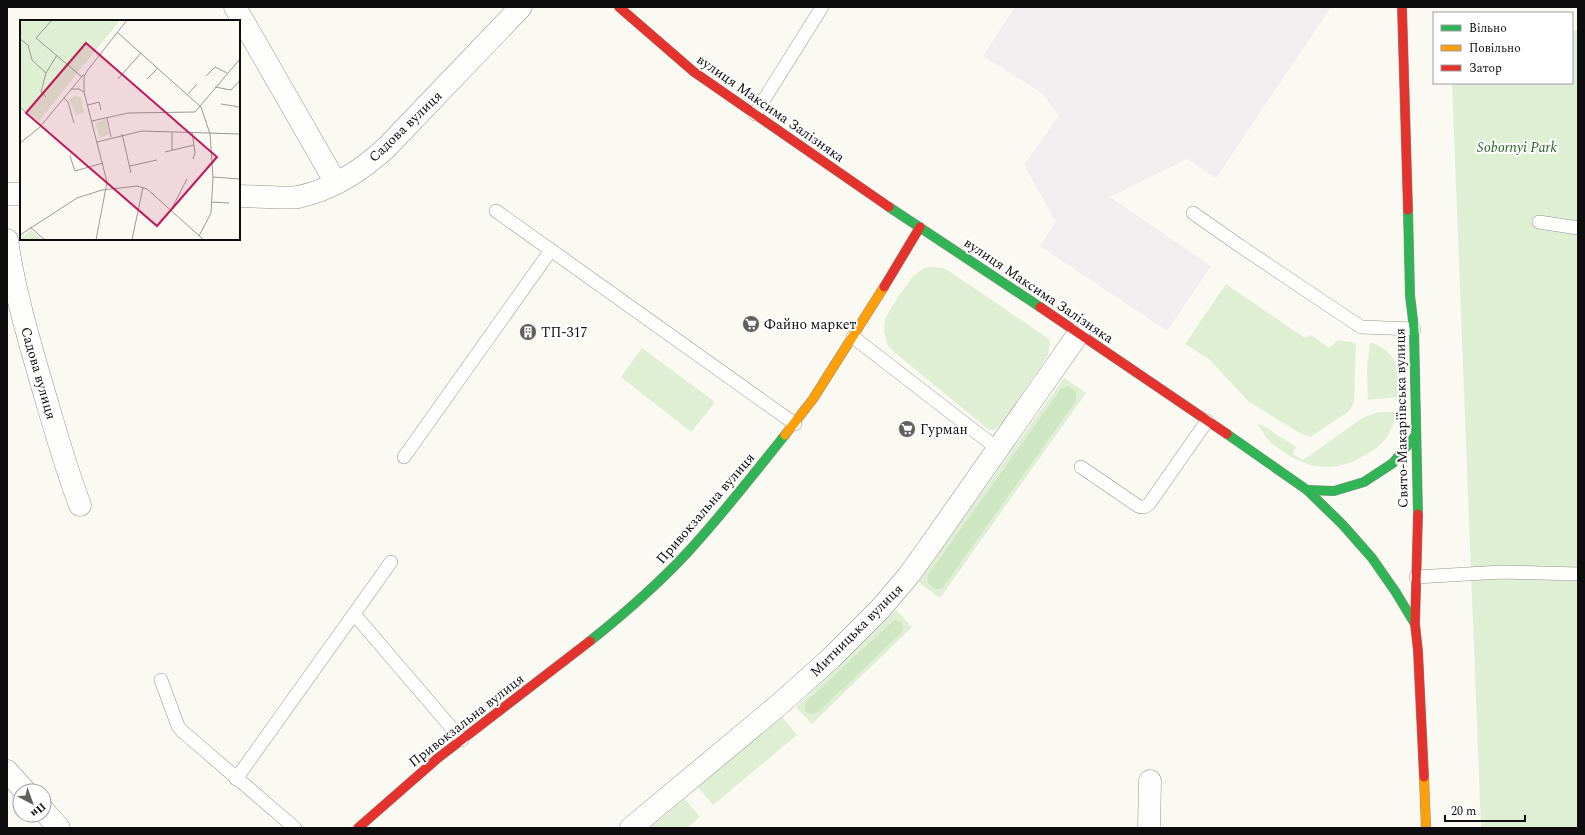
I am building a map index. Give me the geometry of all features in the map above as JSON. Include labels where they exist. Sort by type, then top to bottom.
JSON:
[{"type":"street","points":[[235,7],[336,183]]},
{"type":"street","name":"Садова вулиця","points":[[240,196],[296,197],[325,189],[365,165],[386,148],[521,7]]},
{"type":"street","name":"вулиця Максима Залізняка","points":[[619,7],[694,72],[920,227],[1079,333],[1307,490],[1342,524],[1372,558],[1395,590],[1415,624]]},
{"type":"street","name":"Свято-Макаріївська вулиця","points":[[1402,7],[1410,295],[1414,329],[1418,493],[1415,624],[1418,651],[1426,828]]},
{"type":"street","points":[[7,194],[20,194]]},
{"type":"street","name":"Привокзальна вулиця","points":[[358,828],[414,778],[602,631],[675,566],[702,537],[795,424],[821,388],[920,227]]},
{"type":"street","name":"Садова вулиця","points":[[7,240],[14,284],[29,340],[66,465],[80,505]]},
{"type":"street","name":"Митницька вулиця","points":[[631,828],[781,703],[831,658],[871,618],[909,575],[1079,333]]},
{"type":"street","points":[[1307,490],[1334,491],[1364,482],[1393,463],[1416,435]]},
{"type":"street","points":[[7,771],[18,783]]},
{"type":"street","points":[[1149,828],[1150,781]]},
{"type":"street","points":[[52,820],[59,828]]},
{"type":"lane","points":[[755,114],[822,7]]},
{"type":"lane","points":[[496,211],[795,424]]},
{"type":"lane","points":[[1193,213],[1362,327],[1414,329]]},
{"type":"lane","points":[[1539,222],[1578,228]]},
{"type":"lane","points":[[404,457],[550,250]]},
{"type":"lane","points":[[853,337],[998,449]]},
{"type":"lane","points":[[1081,467],[1138,506],[1142,508],[1146,507],[1207,421]]},
{"type":"lane","points":[[236,779],[391,562]]},
{"type":"lane","points":[[1416,577],[1502,572],[1578,574]]},
{"type":"lane","points":[[354,614],[462,740]]},
{"type":"lane","points":[[161,680],[175,719],[182,731],[236,779],[295,828]]},
{"type":"shaded area","points":[[1015,7],[1331,7],[1216,178],[1187,159],[1110,197],[1211,266],[1167,331],[1040,246],[1056,222],[1024,165],[1059,116],[1042,93],[983,56]]},
{"type":"green space","name":"Sobornyi Park","points":[[1573,28],[1575,31],[1578,30],[1578,828],[1481,828],[1452,84],[1573,84]]},
{"type":"green space","points":[[924,268],[943,268],[952,273],[1049,339],[1050,344],[1048,355],[1002,424],[994,430],[989,430],[888,346],[884,331],[885,319],[913,276]]},
{"type":"green space","points":[[1226,284],[1305,338],[1311,335],[1329,348],[1338,340],[1356,343],[1354,402],[1349,411],[1310,437],[1298,432],[1248,401],[1210,360],[1185,344]]},
{"type":"green space","points":[[1370,342],[1380,347],[1392,357],[1397,370],[1399,397],[1368,400],[1367,368]]},
{"type":"green space","points":[[642,348],[715,402],[691,432],[621,377]]},
{"type":"green space","points":[[1064,378],[1086,393],[940,598],[918,582]]},
{"type":"green space","points":[[1068,386],[1076,392],[1076,401],[944,586],[941,589],[932,587],[928,583],[928,575],[1060,390]]},
{"type":"green space","points":[[1380,412],[1397,412],[1392,428],[1380,445],[1360,458],[1331,467],[1322,467],[1303,462],[1285,453],[1272,444],[1257,424],[1262,425],[1296,447],[1293,454],[1303,460],[1364,417]]},
{"type":"green space","points":[[896,610],[912,627],[812,724],[796,707]]},
{"type":"green space","points":[[894,620],[901,622],[903,629],[901,633],[818,712],[814,714],[806,712],[805,705],[807,701]]},
{"type":"green space","points":[[782,717],[797,735],[713,805],[698,787]]},
{"type":"green space","points":[[685,799],[700,817],[687,828],[650,828]]},
{"type":"traffic: fast","points":[[889,207],[1040,307]]},
{"type":"traffic: fast","points":[[1408,210],[1410,295],[1414,329],[1418,514]]},
{"type":"traffic: fast","points":[[1227,434],[1307,490],[1342,524],[1372,558],[1395,591],[1415,624]]},
{"type":"traffic: fast","points":[[590,641],[640,598],[687,553],[725,510],[785,435]]},
{"type":"traffic: fast","points":[[1307,490],[1334,491],[1364,482],[1393,463],[1416,435]]},
{"type":"traffic: slow","points":[[785,435],[813,399],[884,287]]},
{"type":"traffic: slow","points":[[1424,777],[1426,828]]},
{"type":"traffic: jam","points":[[619,7],[694,72],[889,207]]},
{"type":"traffic: jam","points":[[1402,7],[1408,210]]},
{"type":"traffic: jam","points":[[884,287],[920,227]]},
{"type":"traffic: jam","points":[[1040,307],[1227,434]]},
{"type":"traffic: jam","points":[[1418,514],[1415,624],[1418,651],[1424,777]]},
{"type":"traffic: jam","points":[[358,828],[438,758],[590,641]]},
{"type":"place","name":"Файно маркет","points":[[751,324]]},
{"type":"place","name":"ТП-317","points":[[528,332]]},
{"type":"place","name":"Гурман","points":[[907,429]]}]
